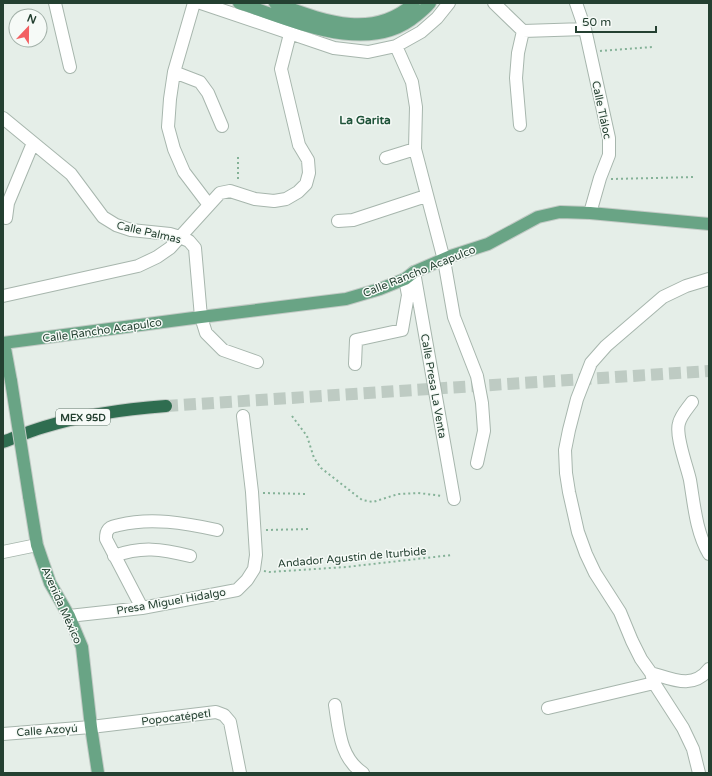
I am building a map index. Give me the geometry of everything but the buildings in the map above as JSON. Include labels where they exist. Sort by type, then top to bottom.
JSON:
[{"type":"highway","name":"MEX 95D","points":[[3,442],[43,427],[88,416],[128,409],[166,406]]},
{"type":"main road","points":[[239,3],[313,27],[340,34],[367,35],[388,32],[408,23],[430,3]]},
{"type":"main road","points":[[278,4],[342,23],[366,25],[386,20],[404,12],[414,3]]},
{"type":"main road","name":"Calle Rancho Acapulco","points":[[3,343],[346,300],[380,289],[451,256],[488,244],[538,218],[560,212],[590,213],[709,224]]},
{"type":"main road","name":"Avenida México","points":[[3,343],[37,545],[50,583],[69,616],[82,647],[98,773]]},
{"type":"street","points":[[55,3],[70,67]]},
{"type":"street","points":[[194,3],[174,72],[168,128],[174,149],[184,172],[209,205]]},
{"type":"street","points":[[201,3],[334,48],[368,52],[396,46],[421,32],[437,18],[449,3]]},
{"type":"street","points":[[494,3],[523,31],[584,29]]},
{"type":"street","name":"Calle Tláloc","points":[[576,3],[590,52],[609,138],[609,155],[600,178],[590,213]]},
{"type":"street","points":[[520,125],[516,78],[518,53],[523,31]]},
{"type":"street","points":[[3,296],[138,266],[157,257],[170,248],[220,193],[230,191],[255,199],[274,201],[286,199],[298,192],[306,184],[309,173],[308,160],[299,145],[281,69],[290,34]]},
{"type":"street","points":[[396,46],[412,82],[416,107],[415,149],[426,196],[444,260],[454,317],[477,376],[482,403],[484,431],[477,463]]},
{"type":"street","points":[[174,72],[200,82],[208,93],[222,126]]},
{"type":"street","name":"Calle Palmas","points":[[3,118],[71,174],[103,217],[116,226],[131,230],[170,234],[189,241],[195,248],[201,317],[206,333],[223,350],[257,362]]},
{"type":"street","points":[[6,218],[6,206],[33,143]]},
{"type":"street","points":[[386,158],[415,149]]},
{"type":"street","points":[[338,221],[353,220],[426,196]]},
{"type":"street","points":[[355,364],[356,340],[402,330],[410,276]]},
{"type":"street","name":"Calle Presa La Venta","points":[[410,276],[454,499]]},
{"type":"street","points":[[699,773],[693,749],[683,728],[641,659],[620,612],[595,573],[586,554],[578,532],[569,492],[565,450],[577,399],[591,363],[606,346],[663,297],[686,286],[709,279]]},
{"type":"street","points":[[692,402],[678,423],[678,433],[690,479],[694,510],[704,525],[709,554]]},
{"type":"street","points":[[243,416],[255,530],[256,555],[254,569]]},
{"type":"street","points":[[142,608],[106,539],[107,531],[110,527],[134,521],[189,524],[218,530]]},
{"type":"street","points":[[3,552],[37,545]]},
{"type":"street","points":[[114,556],[131,550],[152,549],[190,556]]},
{"type":"street","name":"Presa Miguel Hidalgo","points":[[69,616],[142,608],[237,590],[247,580],[254,569]]},
{"type":"street","points":[[548,708],[653,678],[685,682],[694,681],[706,673],[709,669]]},
{"type":"street","points":[[335,706],[339,732],[346,757],[363,773]]},
{"type":"street","name":"Popocatépetl","points":[[91,727],[216,712],[224,715],[230,722],[240,773]]},
{"type":"street","name":"Calle Azoyú","points":[[3,734],[91,727]]},
{"type":"path","points":[[590,52],[652,47]]},
{"type":"path","points":[[238,157],[238,194]]},
{"type":"path","points":[[600,178],[621,179],[696,177]]},
{"type":"path","points":[[292,416],[306,436],[314,458],[321,468],[362,500],[374,502],[398,494],[418,493],[436,494],[454,499]]},
{"type":"path","points":[[252,492],[307,494]]},
{"type":"path","points":[[255,530],[310,529]]},
{"type":"path","name":"Andador Agustín de Iturbide","points":[[254,569],[269,572],[346,567],[452,555]]},
{"type":"tunnel","points":[[166,406],[709,371]]},
{"type":"district","name":"La Garita","points":[[365,120]]}]
